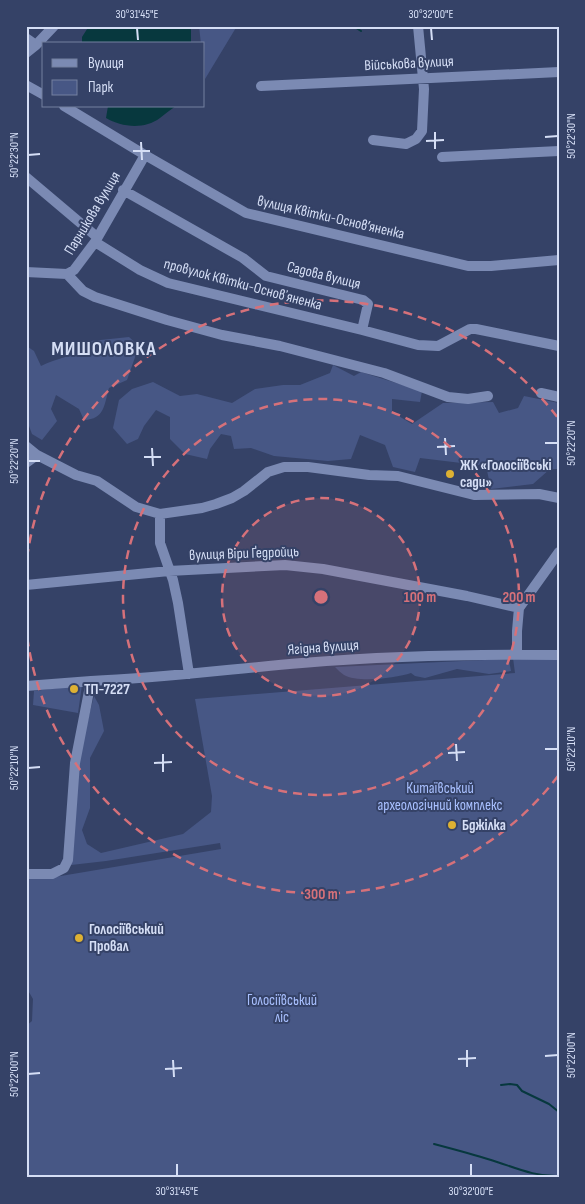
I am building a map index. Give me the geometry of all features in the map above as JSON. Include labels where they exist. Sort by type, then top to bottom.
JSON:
[{"type":"street","points":[[26,53],[36,46],[54,26]]},
{"type":"street","points":[[373,140],[406,144],[412,142],[422,132],[424,107],[418,26]]},
{"type":"street","points":[[26,38],[36,46]]},
{"type":"street","name":"Військова вулиця","points":[[261,86],[559,72]]},
{"type":"street","points":[[26,85],[42,94]]},
{"type":"street","name":"вулиця Квітки-Основ’яненка","points":[[67,108],[144,155],[246,213],[468,266],[491,266],[559,260]]},
{"type":"street","points":[[442,157],[559,152]]},
{"type":"street","name":"Парникова вулиця","points":[[26,272],[67,274],[74,270],[96,240],[144,155]]},
{"type":"street","points":[[26,177],[96,240]]},
{"type":"street","name":"Садова вулиця","points":[[124,190],[243,258],[266,276],[364,300],[368,304],[362,330]]},
{"type":"street","name":"провулок Квітки-Основʼяненка","points":[[96,240],[140,270],[168,283],[362,330]]},
{"type":"street","points":[[67,274],[83,291],[95,297],[167,320],[222,335],[280,346],[384,373],[448,396],[468,399],[488,396]]},
{"type":"street","points":[[362,330],[418,344],[438,346],[470,329],[476,328],[559,346]]},
{"type":"street","points":[[542,393],[559,397]]},
{"type":"street","points":[[26,446],[37,455],[76,475],[97,481],[136,507],[160,514],[202,508],[232,498],[268,472],[284,467],[334,469],[369,475],[398,476],[474,495],[539,494],[559,498]]},
{"type":"street","points":[[26,463],[37,455]]},
{"type":"street","points":[[160,514],[160,543],[178,603],[189,674]]},
{"type":"street","points":[[517,654],[519,608],[559,552]]},
{"type":"street","name":"вулиця Віри Ґедройць","points":[[26,585],[169,571],[285,565],[306,566],[467,596],[519,608]]},
{"type":"street","name":"Ягідна вулиця","points":[[26,686],[152,678],[345,660],[466,655],[559,655]]},
{"type":"street","points":[[26,874],[52,874],[64,868],[68,860],[75,763],[90,681]]},
{"type":"green space","points":[[199,26],[237,26],[205,79],[205,42],[201,42]]},
{"type":"green space","points":[[26,331],[28,347],[34,351],[41,366],[74,354],[91,341],[129,337],[139,346],[127,380],[109,388],[102,410],[96,417],[84,420],[79,409],[56,395],[51,409],[57,421],[42,440],[32,434],[26,418],[28,406],[26,404]]},
{"type":"green space","points":[[333,365],[354,376],[361,372],[422,391],[420,402],[392,399],[392,412],[412,424],[443,403],[493,402],[499,413],[518,408],[524,396],[559,403],[559,469],[550,469],[533,484],[491,489],[486,466],[420,458],[415,472],[393,467],[385,445],[360,435],[351,459],[328,461],[274,456],[251,448],[234,449],[231,436],[221,434],[210,449],[207,459],[185,454],[170,439],[170,417],[156,410],[144,426],[138,439],[127,444],[113,428],[119,400],[132,389],[153,382],[180,396],[197,394],[232,403],[255,389],[283,385],[300,385],[330,373]]},
{"type":"green space","name":"Голосіївський ліс","points":[[513,658],[559,659],[559,1178],[26,1178],[26,1026],[32,1021],[33,999],[26,987],[26,877],[43,879],[221,849],[220,843],[71,865],[76,780],[94,696],[99,705],[104,731],[90,758],[90,808],[82,830],[87,844],[101,853],[183,834],[211,812],[212,796],[195,699],[515,673]]},
{"type":"green space","points":[[509,660],[511,671],[489,674],[457,669],[425,678],[411,673],[396,677],[358,679],[344,675],[335,667]]},
{"type":"green space","points":[[82,685],[78,713],[33,705],[34,691]]},
{"type":"shaded area","points":[[89,26],[191,26],[191,42],[82,42],[82,37]]},
{"type":"shaded area","points":[[108,108],[173,108],[154,122],[140,126],[125,125],[106,118]]},
{"type":"waterway","points":[[353,26],[361,31]]},
{"type":"waterway","points":[[501,1085],[517,1085],[522,1091],[549,1104],[559,1112]]},
{"type":"waterway","points":[[434,1144],[533,1173],[559,1176]]},
{"type":"place","name":"ЖК «Голосіївські сади»","points":[[450,474]]},
{"type":"place","name":"ТП-7227","points":[[74,689]]},
{"type":"place","name":"Бджілка","points":[[452,825]]},
{"type":"place","name":"Голосіївський Провал","points":[[79,938]]},
{"type":"district","name":"МИШОЛОВКА","points":[[104,348]]},
{"type":"park label","name":"Китаївський археологічний комплекс","points":[[440,796]]}]
